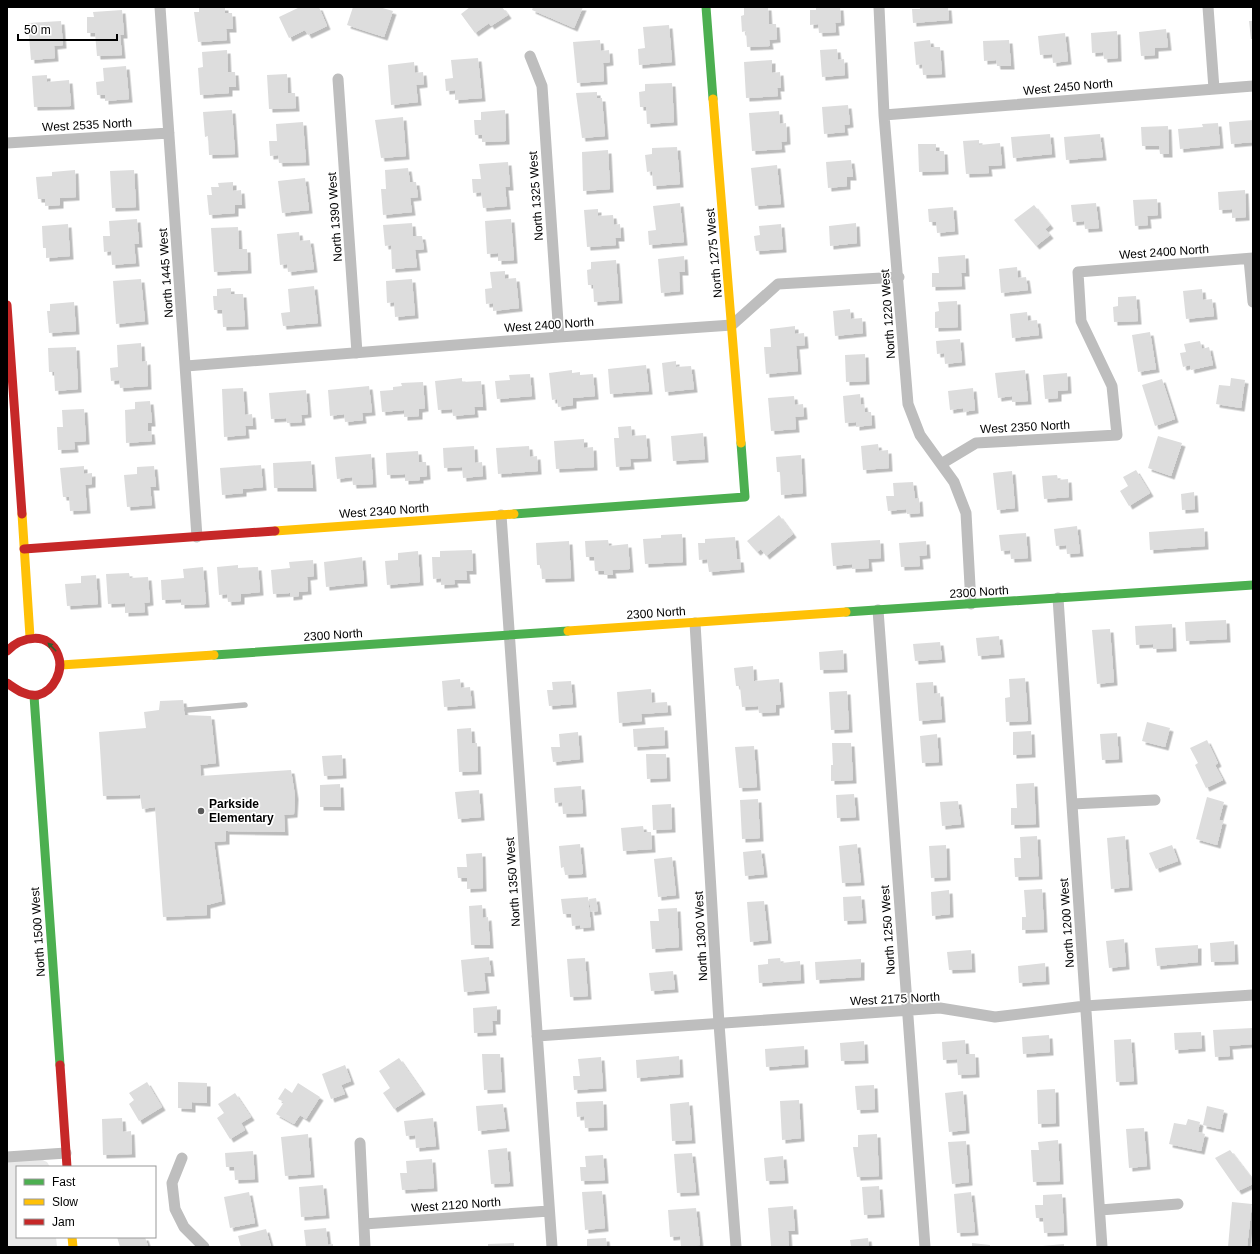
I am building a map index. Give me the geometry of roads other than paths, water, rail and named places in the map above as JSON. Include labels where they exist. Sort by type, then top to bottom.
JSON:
[{"type":"street","name":"North 1445 West","points":[[160,7],[197,537]]},
{"type":"street","name":"North 1275 West","points":[[706,7],[745,497]]},
{"type":"street","name":"North 1220 West","points":[[879,7],[884,115],[899,277],[908,404],[920,435],[954,482],[966,513],[971,604]]},
{"type":"street","points":[[1208,7],[1214,89]]},
{"type":"street","name":"North 1325 West","points":[[530,56],[542,86],[559,336]]},
{"type":"street","name":"North 1390 West","points":[[338,78],[357,353]]},
{"type":"street","name":"West 2450 North","points":[[884,115],[1253,86]]},
{"type":"street","name":"West 2535 North","points":[[7,143],[169,133]]},
{"type":"street","points":[[1251,259],[1253,302]]},
{"type":"street","name":"West 2400 North","points":[[1117,436],[1112,386],[1081,322],[1078,272],[1251,259]]},
{"type":"street","points":[[732,325],[778,284],[899,277]]},
{"type":"street","points":[[7,305],[30,637]]},
{"type":"street","name":"West 2400 North","points":[[186,366],[559,336],[732,325]]},
{"type":"street","name":"West 2350 North","points":[[941,464],[976,443],[1117,436]]},
{"type":"street","name":"West 2340 North","points":[[24,549],[745,497]]},
{"type":"street","name":"North 1350 West","points":[[501,515],[552,1247]]},
{"type":"street","name":"2300 North","points":[[61,665],[1253,585]]},
{"type":"street","name":"North 1200 West","points":[[1058,598],[1102,1247]]},
{"type":"street","name":"North 1250 West","points":[[878,610],[906,1010],[925,1247]]},
{"type":"street","name":"North 1300 West","points":[[695,623],[719,1024],[736,1247]]},
{"type":"street","points":[[7,651],[17,641],[30,637],[45,640],[56,650],[61,665],[58,680],[46,692],[34,696],[17,693],[7,683]]},
{"type":"street","name":"North 1500 West","points":[[34,696],[67,1166]]},
{"type":"street","points":[[1072,804],[1155,800]]},
{"type":"street","name":"West 2175 North","points":[[537,1036],[940,1008],[996,1017],[1085,1006],[1253,995]]},
{"type":"street","points":[[360,1144],[365,1247]]},
{"type":"street","points":[[7,1157],[66,1153]]},
{"type":"street","points":[[182,1158],[172,1183],[175,1209],[184,1227],[204,1247]]},
{"type":"street","points":[[1100,1210],[1178,1204]]},
{"type":"street","name":"West 2120 North","points":[[364,1224],[549,1211]]},
{"type":"lane","points":[[187,710],[245,705]]},
{"type":"place","name":"Parkside Elementary","points":[[201,811]]}]
